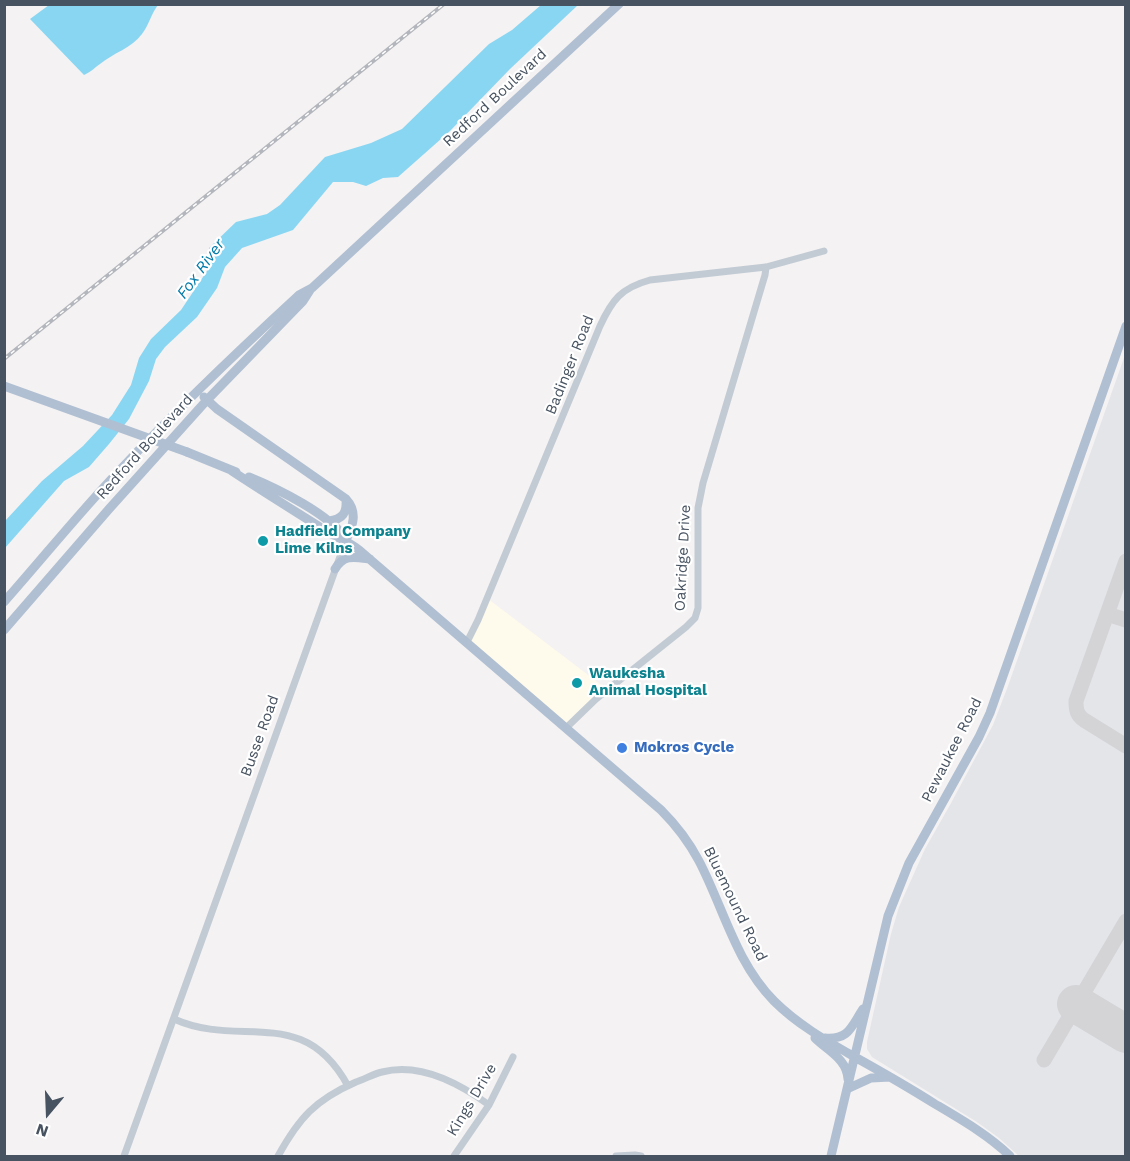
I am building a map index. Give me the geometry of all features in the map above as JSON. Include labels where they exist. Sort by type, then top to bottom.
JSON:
[{"type":"main road","name":"Redford Boulevard","points":[[4,630],[207,400],[303,301],[312,288],[619,4]]},
{"type":"main road","name":"Redford Boulevard","points":[[4,602],[118,472],[197,390],[299,295],[312,288]]},
{"type":"main road","name":"Pewaukee Road","points":[[831,1156],[888,916],[895,896],[909,863],[990,713],[1125,326]]},
{"type":"main road","name":"Bluemound Road","points":[[4,386],[188,452],[274,487],[329,521],[340,530],[346,540],[645,795],[674,824],[699,861],[731,937],[750,970],[771,998],[791,1016],[823,1038],[968,1123],[1010,1156]]},
{"type":"main road","points":[[197,390],[217,409],[346,499],[344,514],[337,520],[329,521]]},
{"type":"main road","name":"Bluemound Road","points":[[232,471],[337,538],[346,540]]},
{"type":"main road","points":[[96,497],[109,509]]},
{"type":"main road","name":"Busse Road","points":[[346,499],[354,517],[346,540]]},
{"type":"main road","points":[[335,569],[345,559],[352,557],[370,559]]},
{"type":"main road","points":[[823,1038],[836,1039],[843,1036],[867,1003]]},
{"type":"main road","points":[[808,1028],[817,1040],[843,1063],[848,1071],[848,1087],[871,1078],[891,1077]]},
{"type":"street","name":"Badinger Road","points":[[467,642],[612,302],[628,288],[650,280],[766,267],[824,251]]},
{"type":"street","name":"Oakridge Drive","points":[[566,728],[596,699],[686,627],[696,615],[699,501],[766,267]]},
{"type":"street","name":"Busse Road","points":[[124,1156],[346,540]]},
{"type":"street","points":[[174,1020],[208,1029],[272,1032],[301,1039],[325,1055],[348,1086]]},
{"type":"street","name":"Kings Drive","points":[[454,1156],[489,1105],[513,1057]]},
{"type":"street","points":[[278,1156],[292,1132],[308,1112],[330,1095],[382,1072],[420,1071],[442,1078],[489,1105]]},
{"type":"street","points":[[616,1156],[641,1156]]},
{"type":"shaded area","points":[[1125,355],[1125,1156],[1019,1156],[977,1122],[872,1057],[867,1049],[867,1042],[899,907],[925,849],[993,725]]},
{"type":"shaded area","points":[[487,598],[608,690],[566,728],[467,642]]},
{"type":"water","points":[[49,5],[158,5],[138,39],[84,75],[30,19]]},
{"type":"water","points":[[541,5],[578,5],[510,69],[450,131],[398,177],[383,178],[366,186],[353,182],[333,182],[293,230],[242,248],[225,267],[217,288],[197,317],[165,347],[156,359],[149,381],[129,419],[89,467],[64,481],[5,548],[5,521],[42,481],[83,446],[112,415],[131,385],[139,358],[151,339],[181,310],[207,271],[209,248],[236,222],[267,214],[280,205],[325,157],[371,143],[402,129],[489,44],[512,30]]},
{"type":"taxiway","points":[[1126,561],[1076,701],[1077,712],[1082,718],[1126,746]]},
{"type":"taxiway","points":[[1107,614],[1126,620]]},
{"type":"taxiway","points":[[1044,1060],[1126,921]]},
{"type":"runway","points":[[1076,1004],[1126,1034]]},
{"type":"railway","points":[[4,359],[444,4]]},
{"type":"place","name":"Hadfield Company Lime Kilns","points":[[263,541]]},
{"type":"place","name":"Waukesha Animal Hospital","points":[[577,683]]},
{"type":"place","name":"Mokros Cycle","points":[[622,748]]},
{"type":"water label","name":"Fox River","points":[[201,269]]}]
